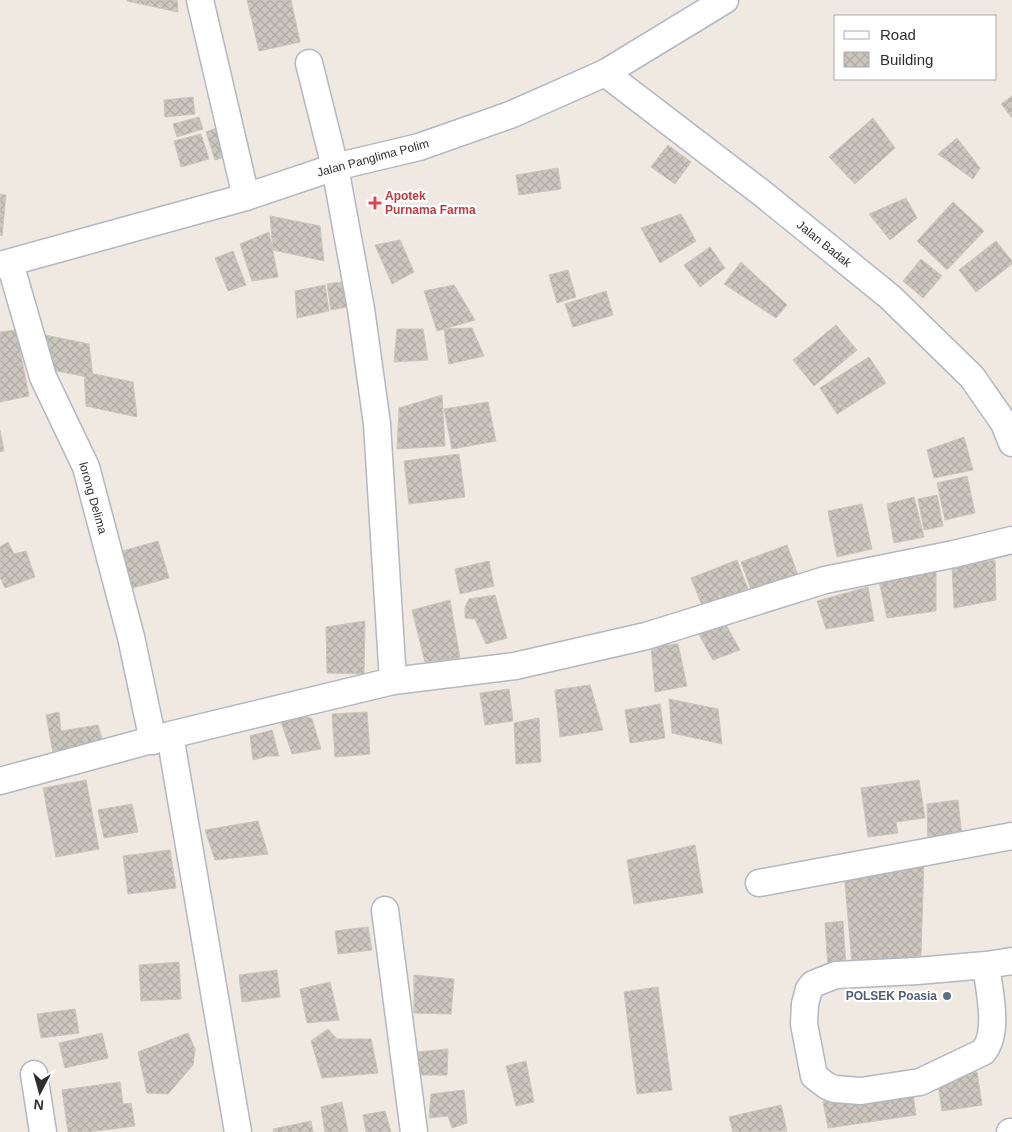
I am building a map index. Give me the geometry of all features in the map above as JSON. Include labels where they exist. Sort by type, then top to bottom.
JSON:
[{"type":"street","points":[[200,0],[246,197]]},
{"type":"street","name":"Jalan Panglima Polim","points":[[5,264],[246,197],[335,167],[419,146],[501,118],[605,73],[725,0]]},
{"type":"street","points":[[309,63],[335,167],[361,309],[377,424],[393,681]]},
{"type":"street","name":"Jalan Badak","points":[[605,73],[763,194],[890,297],[972,377],[1004,423],[1012,443]]},
{"type":"street","name":"lorong Delima","points":[[5,264],[43,377],[86,467],[131,637],[161,738],[238,1132]]},
{"type":"street","points":[[0,781],[161,738],[393,681],[514,666],[580,652],[646,636],[825,580],[954,554],[1012,540]]},
{"type":"street","points":[[760,883],[1012,836]]},
{"type":"street","points":[[385,910],[414,1132]]},
{"type":"street","points":[[986,965],[992,1014],[992,1034],[989,1045],[983,1052],[920,1082],[861,1091],[835,1089],[826,1086],[814,1076],[804,1024],[805,1004],[809,989],[813,984],[836,975],[986,965],[1012,961]]},
{"type":"street","points":[[34,1074],[43,1132]]},
{"type":"building","points":[[177,0],[178,12],[127,1]]},
{"type":"building","points":[[247,0],[291,0],[300,42],[259,51]]},
{"type":"building","points":[[1012,96],[1012,118],[1001,104]]},
{"type":"building","points":[[193,97],[195,114],[165,117],[164,100]]},
{"type":"building","points":[[199,117],[203,129],[177,137],[173,124]]},
{"type":"building","points":[[873,118],[895,148],[855,184],[829,157]]},
{"type":"building","points":[[222,126],[231,155],[215,160],[206,132]]},
{"type":"building","points":[[201,134],[209,159],[181,167],[174,141]]},
{"type":"building","points":[[957,138],[980,168],[973,179],[938,154]]},
{"type":"building","points":[[668,145],[691,162],[675,184],[651,167]]},
{"type":"building","points":[[558,168],[561,189],[519,195],[516,175]]},
{"type":"building","points":[[0,194],[6,195],[2,236],[0,235]]},
{"type":"building","points":[[906,198],[917,218],[890,240],[869,214]]},
{"type":"building","points":[[953,202],[984,231],[947,270],[917,241]]},
{"type":"building","points":[[681,214],[696,241],[660,263],[641,228]]},
{"type":"building","points":[[270,216],[320,226],[324,261],[273,250]]},
{"type":"building","points":[[269,232],[278,277],[252,281],[240,244]]},
{"type":"building","points":[[400,240],[414,272],[392,284],[375,245]]},
{"type":"building","points":[[996,241],[1012,261],[1012,264],[976,292],[959,270]]},
{"type":"building","points":[[710,247],[725,268],[700,287],[684,265]]},
{"type":"building","points":[[233,251],[246,285],[228,291],[215,258]]},
{"type":"building","points":[[921,259],[942,276],[923,298],[903,281]]},
{"type":"building","points":[[741,262],[787,305],[776,318],[724,284]]},
{"type":"building","points":[[568,270],[576,297],[557,303],[549,275]]},
{"type":"building","points":[[349,281],[353,306],[331,310],[327,284]]},
{"type":"building","points":[[325,285],[329,311],[297,318],[295,291]]},
{"type":"building","points":[[454,285],[475,320],[437,331],[424,291]]},
{"type":"building","points":[[606,291],[613,315],[573,327],[565,304]]},
{"type":"building","points":[[836,325],[857,350],[814,386],[793,360]]},
{"type":"building","points":[[472,328],[484,356],[449,364],[444,329]]},
{"type":"building","points":[[397,329],[423,329],[428,360],[394,362]]},
{"type":"building","points":[[16,330],[29,396],[0,402],[0,332]]},
{"type":"building","points":[[40,334],[89,344],[93,378],[42,368]]},
{"type":"building","points":[[869,357],[886,383],[837,414],[820,388]]},
{"type":"building","points":[[84,372],[133,382],[137,417],[86,406]]},
{"type":"building","points":[[442,395],[445,446],[397,449],[399,408]]},
{"type":"building","points":[[488,402],[496,441],[452,449],[444,409]]},
{"type":"building","points":[[0,430],[4,451],[0,452]]},
{"type":"building","points":[[964,437],[973,470],[934,478],[927,450]]},
{"type":"building","points":[[459,454],[465,497],[409,504],[404,461]]},
{"type":"building","points":[[967,476],[975,513],[945,520],[937,483]]},
{"type":"building","points":[[937,495],[943,526],[924,530],[918,499]]},
{"type":"building","points":[[914,497],[924,537],[894,543],[887,504]]},
{"type":"building","points":[[862,504],[872,549],[837,557],[828,511]]},
{"type":"building","points":[[158,541],[169,578],[129,589],[119,552]]},
{"type":"building","points":[[8,542],[14,554],[26,551],[35,577],[5,588],[0,577],[0,547]]},
{"type":"building","points":[[787,545],[799,578],[753,595],[741,562]]},
{"type":"building","points":[[737,560],[749,592],[704,610],[691,578]]},
{"type":"building","points":[[995,560],[996,600],[954,608],[952,567]]},
{"type":"building","points":[[489,561],[494,586],[460,594],[455,569]]},
{"type":"building","points":[[936,570],[936,611],[887,618],[878,576]]},
{"type":"building","points":[[868,587],[874,621],[826,629],[817,601]]},
{"type":"building","points":[[495,595],[507,638],[486,644],[475,619],[465,618],[465,607],[469,599]]},
{"type":"building","points":[[450,600],[460,658],[425,662],[412,610]]},
{"type":"building","points":[[365,621],[364,674],[327,673],[326,627]]},
{"type":"building","points":[[725,623],[740,650],[713,660],[698,633]]},
{"type":"building","points":[[678,644],[687,686],[655,692],[651,646]]},
{"type":"building","points":[[590,685],[603,730],[560,737],[555,690]]},
{"type":"building","points":[[509,689],[513,721],[485,725],[480,693]]},
{"type":"building","points":[[669,699],[718,709],[722,744],[672,733]]},
{"type":"building","points":[[660,704],[665,738],[630,743],[625,710]]},
{"type":"building","points":[[59,712],[61,731],[98,725],[104,746],[53,753],[46,715]]},
{"type":"building","points":[[367,712],[370,754],[335,757],[332,714]]},
{"type":"building","points":[[300,714],[312,719],[321,749],[292,754],[281,722]]},
{"type":"building","points":[[539,718],[541,762],[516,764],[514,723]]},
{"type":"building","points":[[272,730],[279,756],[268,756],[253,760],[250,736]]},
{"type":"building","points":[[86,780],[99,849],[56,857],[43,788]]},
{"type":"building","points":[[919,780],[925,818],[896,822],[898,833],[868,837],[861,788]]},
{"type":"building","points":[[958,800],[962,837],[928,844],[927,804]]},
{"type":"building","points":[[132,804],[138,832],[104,838],[98,810]]},
{"type":"building","points":[[258,821],[268,854],[215,860],[205,830]]},
{"type":"building","points":[[695,845],[703,893],[634,904],[627,860]]},
{"type":"building","points":[[170,850],[176,888],[128,894],[123,856]]},
{"type":"building","points":[[924,857],[921,956],[852,963],[844,873]]},
{"type":"building","points":[[843,921],[846,967],[828,968],[825,923]]},
{"type":"building","points":[[368,927],[372,950],[338,954],[335,931]]},
{"type":"building","points":[[179,962],[181,999],[141,1001],[139,965]]},
{"type":"building","points":[[277,970],[280,997],[242,1002],[239,975]]},
{"type":"building","points":[[414,975],[454,979],[451,1014],[414,1013]]},
{"type":"building","points":[[330,982],[339,1020],[307,1023],[300,989]]},
{"type":"building","points":[[658,987],[672,1090],[637,1094],[624,992]]},
{"type":"building","points":[[75,1009],[79,1033],[41,1038],[37,1014]]},
{"type":"building","points":[[328,1029],[337,1039],[371,1039],[378,1073],[322,1078],[311,1041]]},
{"type":"building","points":[[102,1033],[108,1058],[65,1068],[59,1043]]},
{"type":"building","points":[[188,1033],[195,1049],[193,1065],[168,1094],[147,1093],[138,1052]]},
{"type":"building","points":[[448,1049],[447,1075],[420,1075],[417,1052]]},
{"type":"building","points":[[526,1061],[534,1102],[516,1106],[506,1066]]},
{"type":"building","points":[[977,1072],[982,1105],[942,1111],[937,1078]]},
{"type":"building","points":[[120,1082],[123,1104],[131,1103],[135,1126],[88,1132],[68,1132],[62,1090]]},
{"type":"building","points":[[912,1088],[916,1115],[828,1128],[823,1101]]},
{"type":"building","points":[[464,1090],[467,1123],[452,1128],[448,1116],[429,1118],[431,1094]]},
{"type":"building","points":[[342,1102],[348,1132],[325,1132],[321,1107]]},
{"type":"building","points":[[781,1105],[787,1131],[733,1132],[729,1117]]},
{"type":"building","points":[[385,1111],[391,1132],[366,1132],[363,1115]]},
{"type":"building","points":[[311,1121],[313,1132],[274,1132],[273,1129]]},
{"type":"place","name":"Apotek Purnama Farma","points":[[375,203]]},
{"type":"place","name":"POLSEK Poasia","points":[[947,996]]}]
